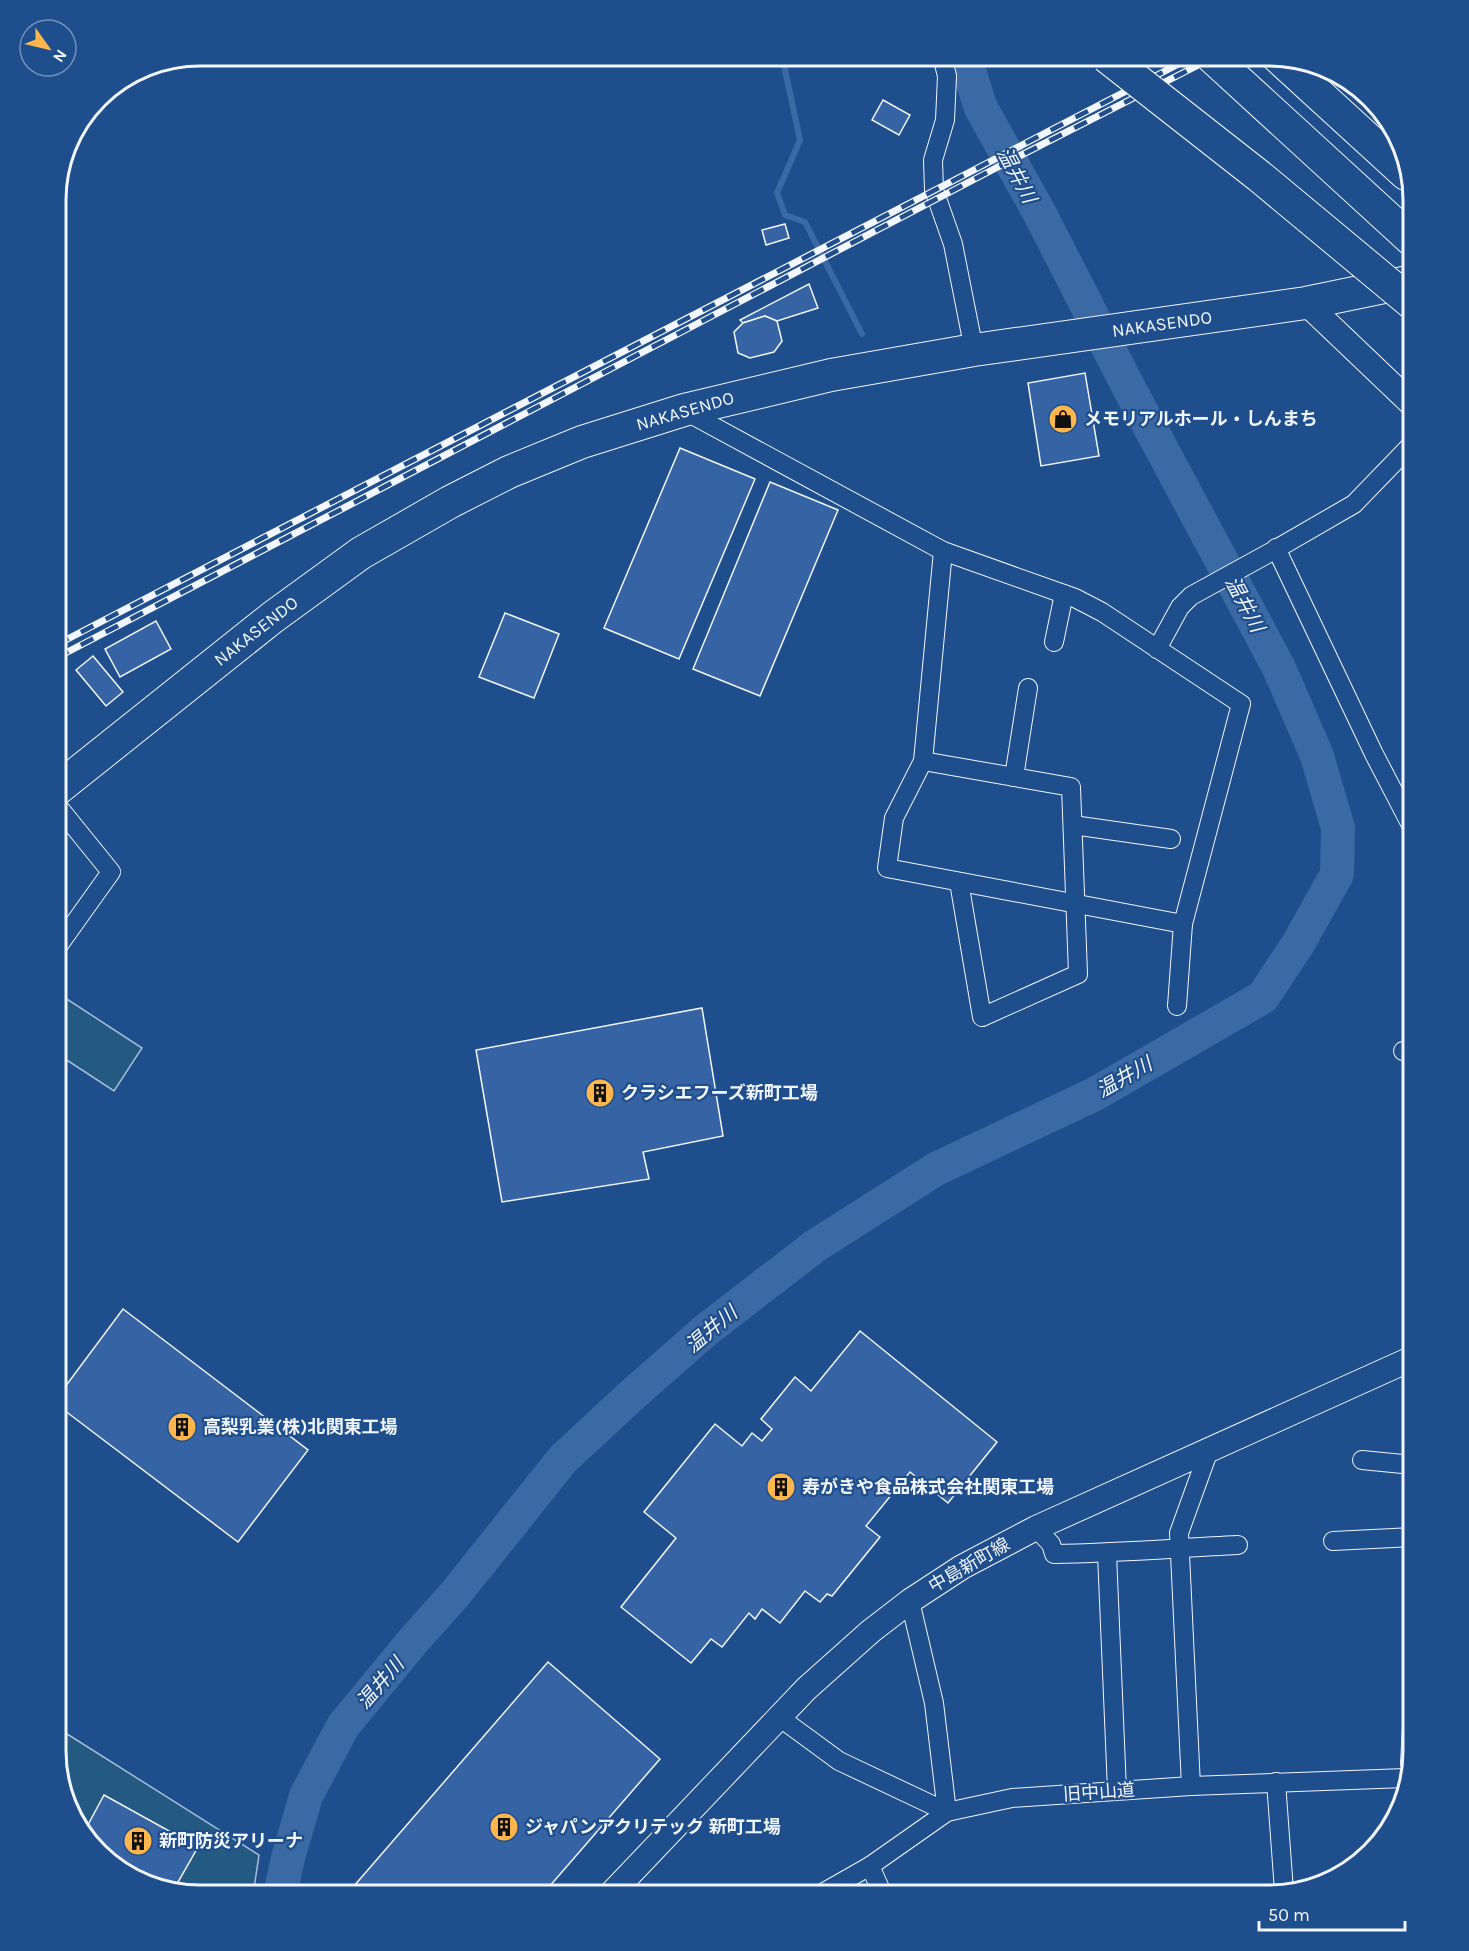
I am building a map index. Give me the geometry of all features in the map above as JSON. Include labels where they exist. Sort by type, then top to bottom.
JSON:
[{"type":"highway","points":[[1119,66],[1259,176],[1403,296]]},
{"type":"highway","points":[[1222,66],[1403,232]]},
{"type":"highway","points":[[1290,68],[1398,167]]},
{"type":"highway","points":[[1304,71],[1398,166]]},
{"type":"highway","name":"NAKASENDO","points":[[66,782],[273,617],[361,553],[450,502],[509,472],[582,442],[684,410],[831,375],[974,350],[1306,303],[1403,283]]},
{"type":"main road","points":[[1306,303],[1403,395]]},
{"type":"main road","name":"中島新町線","points":[[620,1885],[779,1717],[835,1662],[910,1601],[962,1567],[1036,1528],[1403,1363]]},
{"type":"street","points":[[944,66],[946,76],[945,120],[933,160],[934,190],[952,244],[974,350]]},
{"type":"street","points":[[684,410],[943,551],[1064,594],[1102,612],[1241,704],[1183,924],[1177,1006]]},
{"type":"street","points":[[1157,648],[1180,606],[1191,596],[1354,504],[1403,453]]},
{"type":"street","points":[[1274,550],[1374,754],[1403,804]]},
{"type":"street","points":[[943,551],[923,761],[894,818],[887,868],[1183,924]]},
{"type":"street","points":[[1054,642],[1064,594]]},
{"type":"street","points":[[1014,777],[1028,688]]},
{"type":"street","points":[[923,761],[1071,787],[1078,974],[982,1017],[959,882]]},
{"type":"street","points":[[66,816],[111,872],[66,935]]},
{"type":"street","points":[[1073,825],[1171,839]]},
{"type":"street","points":[[1191,1786],[1179,1533],[1209,1450]]},
{"type":"street","points":[[1362,1460],[1403,1464]]},
{"type":"street","points":[[1036,1528],[1051,1544],[1054,1554],[1107,1554],[1179,1547],[1238,1545]]},
{"type":"street","points":[[1333,1541],[1403,1538]]},
{"type":"street","points":[[1107,1554],[1117,1790]]},
{"type":"street","points":[[910,1601],[934,1703],[947,1812]]},
{"type":"street","points":[[779,1717],[839,1761],[947,1812]]},
{"type":"street","name":"旧中山道","points":[[838,1885],[870,1866],[947,1812],[1012,1798],[1191,1786],[1400,1778]]},
{"type":"street","points":[[1276,1782],[1284,1884]]},
{"type":"street","points":[[870,1866],[878,1885]]},
{"type":"shaded area","points":[[66,999],[142,1048],[114,1091],[66,1060]]},
{"type":"shaded area","points":[[66,1733],[259,1855],[254,1885],[182,1884],[149,1875],[133,1867],[105,1846],[80,1810],[67,1769]]},
{"type":"building","points":[[883,100],[910,115],[899,135],[872,120]]},
{"type":"building","points":[[785,224],[789,238],[766,245],[762,230]]},
{"type":"building","points":[[809,284],[818,308],[777,321],[765,316],[743,323],[740,320]]},
{"type":"building","points":[[765,316],[777,321],[782,341],[774,352],[750,358],[738,353],[734,332],[743,323]]},
{"type":"building","name":"メモリアルホール・しんまち","points":[[1085,373],[1099,456],[1041,466],[1028,383]]},
{"type":"building","points":[[680,448],[755,479],[679,659],[604,628]]},
{"type":"building","points":[[770,482],[838,510],[760,696],[693,669]]},
{"type":"building","points":[[505,613],[559,634],[534,698],[479,677]]},
{"type":"building","points":[[156,621],[171,649],[120,677],[105,649]]},
{"type":"building","points":[[93,656],[123,692],[106,706],[76,670]]},
{"type":"building","name":"クラシエフーズ新町工場","points":[[702,1008],[723,1136],[643,1152],[649,1179],[502,1202],[476,1050]]},
{"type":"building","name":"高梨乳業(株)北関東工場","points":[[123,1309],[308,1450],[238,1542],[66,1412],[66,1386]]},
{"type":"building","name":"寿がきや食品株式会社関東工場","points":[[860,1331],[997,1442],[948,1503],[910,1472],[866,1526],[880,1537],[832,1596],[827,1594],[820,1602],[805,1591],[780,1623],[762,1609],[755,1619],[749,1613],[722,1647],[711,1639],[691,1663],[621,1607],[676,1538],[644,1512],[715,1424],[742,1446],[752,1433],[762,1441],[772,1429],[761,1419],[795,1377],[811,1391]]},
{"type":"building","name":"ジャパンアクリテック 新町工場","points":[[548,1662],[660,1759],[551,1885],[355,1885]]},
{"type":"building","name":"新町防災アリーナ","points":[[104,1795],[198,1847],[177,1883],[149,1875],[133,1867],[105,1846],[88,1824]]},
{"type":"waterway","points":[[784,66],[800,140],[777,193],[785,215],[805,222],[862,334]]},
{"type":"waterway","name":"温井川","points":[[282,1885],[306,1796],[343,1726],[455,1594],[563,1459],[706,1330],[815,1246],[936,1169],[1095,1094],[1263,997],[1298,944],[1337,874],[1338,828],[1317,756],[1279,668],[1130,390],[1040,214],[981,108],[967,66]]},
{"type":"railway","points":[[66,640],[1175,66]]},
{"type":"railway","points":[[66,653],[994,169],[1196,66]]},
{"type":"place","name":"メモリアルホール・しんまち","points":[[1063,419]]},
{"type":"place","name":"クラシエフーズ新町工場","points":[[600,1093]]},
{"type":"place","name":"高梨乳業(株)北関東工場","points":[[182,1427]]},
{"type":"place","name":"寿がきや食品株式会社関東工場","points":[[781,1487]]},
{"type":"place","name":"ジャパンアクリテック 新町工場","points":[[504,1827]]},
{"type":"place","name":"新町防災アリーナ","points":[[138,1841]]}]
